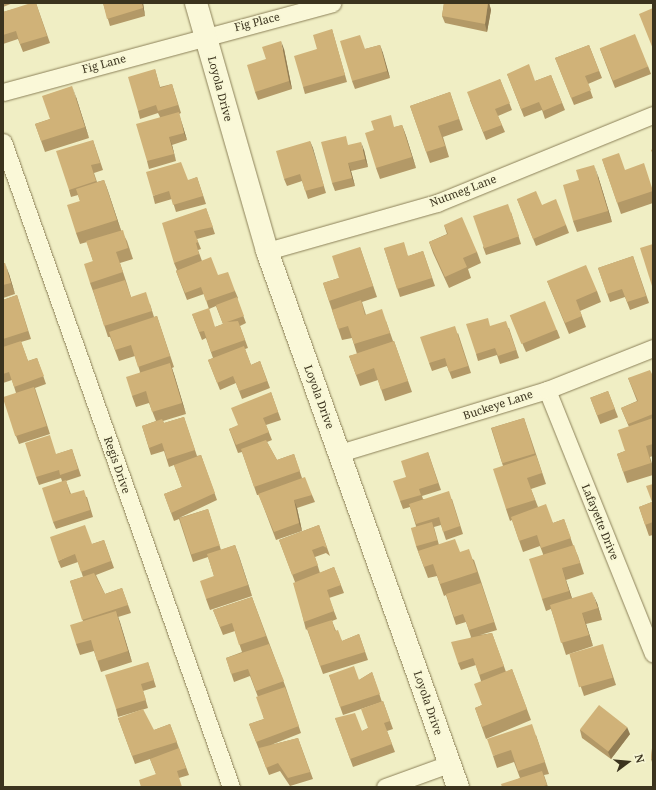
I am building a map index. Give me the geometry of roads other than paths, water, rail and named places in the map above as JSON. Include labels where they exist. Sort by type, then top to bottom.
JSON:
[{"type":"street","name":"Loyola Drive","points":[[196,3],[266,251],[340,453],[458,787]]},
{"type":"street","name":"Fig Place","points":[[205,36],[332,3]]},
{"type":"street","name":"Fig Lane","points":[[3,92],[205,36]]},
{"type":"street","name":"Nutmeg Lane","points":[[266,251],[437,203],[653,115]]},
{"type":"street","name":"Regis Drive","points":[[3,142],[230,787]]},
{"type":"street","name":"Buckeye Lane","points":[[340,453],[547,390],[653,348]]},
{"type":"street","name":"Lafayette Drive","points":[[547,390],[653,654]]},
{"type":"street","points":[[385,787],[449,764]]}]
